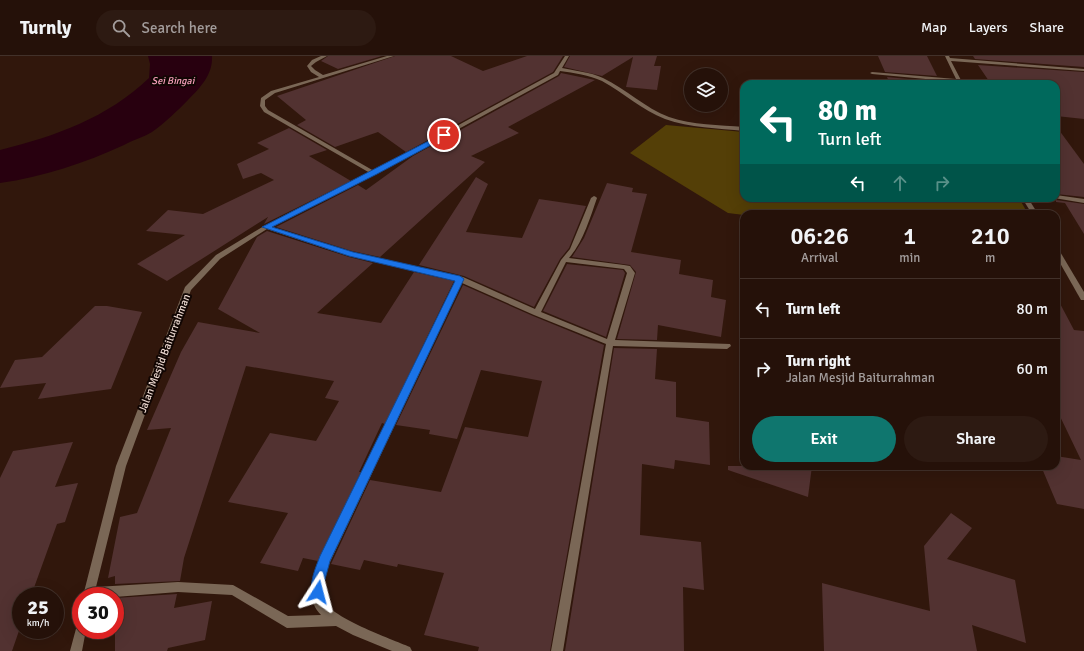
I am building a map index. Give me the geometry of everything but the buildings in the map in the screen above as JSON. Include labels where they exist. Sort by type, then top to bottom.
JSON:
[{"type":"street","points":[[322,77],[313,71],[309,66],[314,61],[325,56]]},
{"type":"street","points":[[374,173],[266,111],[262,106],[263,99],[273,92],[392,56]]},
{"type":"street","name":"Jalan Mesjid Baiturrahman","points":[[90,587],[121,466],[188,289],[218,257],[266,227],[374,173],[556,74],[567,56]]},
{"type":"street","points":[[948,57],[1084,70]]},
{"type":"street","points":[[948,57],[960,80]]},
{"type":"street","points":[[559,70],[594,76],[667,118],[686,123],[740,129]]},
{"type":"street","points":[[872,73],[941,80]]},
{"type":"street","points":[[537,313],[564,260],[572,250],[589,213],[594,198]]},
{"type":"street","points":[[1060,198],[1084,201]]},
{"type":"street","points":[[266,227],[351,254],[460,279],[610,343],[727,346]]},
{"type":"street","points":[[1060,257],[1084,298]]},
{"type":"street","points":[[557,651],[610,343],[630,270],[628,268],[613,265],[564,260]]},
{"type":"street","points":[[406,651],[336,620],[326,613],[318,601],[318,583],[325,560],[460,279]]},
{"type":"street","points":[[124,592],[178,587],[233,590],[287,622],[336,620]]},
{"type":"street","points":[[76,651],[79,639]]},
{"type":"shaded area","points":[[666,125],[740,132],[740,202],[1021,202],[1026,210],[740,210],[740,214],[728,213],[630,153]]},
{"type":"water","name":"Sei Bingai","points":[[148,56],[212,56],[212,63],[205,80],[197,90],[171,117],[149,134],[94,158],[64,168],[32,177],[0,183],[0,150],[61,132],[98,115],[116,104],[149,78],[150,64]]},
{"type":"route","points":[[318,592],[318,583],[325,560],[460,279],[351,254],[266,227],[374,173],[444,135]]}]
